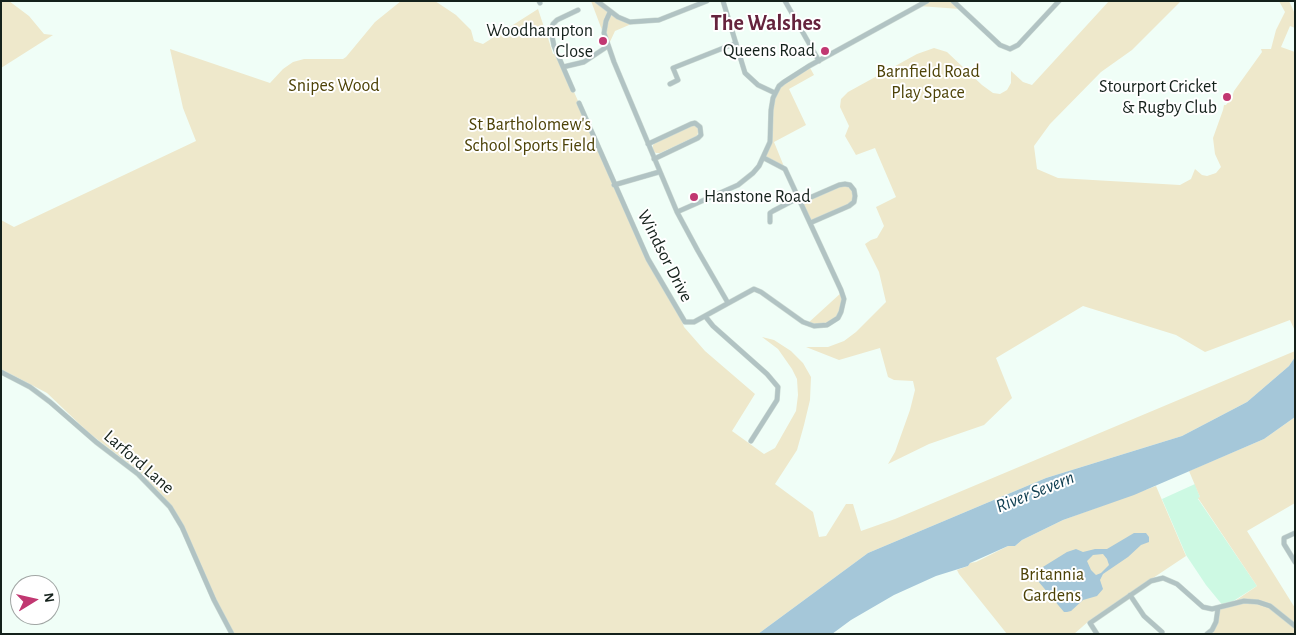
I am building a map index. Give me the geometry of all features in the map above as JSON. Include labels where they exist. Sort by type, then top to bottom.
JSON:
[{"type":"street","points":[[597,1],[610,12],[627,22],[641,22],[669,17],[695,4],[708,1]]},
{"type":"street","points":[[723,1],[743,70],[747,77],[758,85],[775,93]]},
{"type":"street","points":[[785,1],[819,61]]},
{"type":"street","points":[[677,212],[738,185],[753,173],[764,158],[770,142],[771,110],[775,93],[784,82],[927,1]]},
{"type":"street","points":[[953,1],[1000,45],[1010,49],[1018,45],[1059,1]]},
{"type":"street","points":[[573,90],[554,46],[551,31],[553,24],[557,20],[578,10]]},
{"type":"street","points":[[610,12],[604,29],[608,46],[659,172],[677,212],[728,303]]},
{"type":"street","points":[[670,84],[678,80],[673,68],[736,43]]},
{"type":"street","points":[[563,67],[584,62],[608,46]]},
{"type":"street","name":"Windsor Drive","points":[[579,103],[648,259],[684,322],[688,323],[705,316],[756,289],[806,324],[827,325],[838,318],[843,306],[842,292],[810,223]]},
{"type":"street","points":[[648,144],[691,124],[695,123],[700,127],[698,138],[654,159]]},
{"type":"street","points":[[764,158],[786,169],[799,200],[810,223],[849,206],[854,202],[854,190],[850,185],[844,184],[799,200],[773,211],[770,214],[770,222]]},
{"type":"street","points":[[614,185],[659,172]]},
{"type":"street","points":[[705,316],[713,326],[767,374],[778,387],[777,400],[751,441]]},
{"type":"street","name":"Larford Lane","points":[[1,372],[30,387],[50,402],[138,474],[170,507],[182,527],[214,600],[232,634]]},
{"type":"street","points":[[1295,533],[1284,538],[1284,544],[1295,562]]},
{"type":"street","points":[[1098,634],[1090,623],[1150,581],[1163,578],[1177,584],[1203,607],[1218,608],[1244,600],[1258,602],[1270,606],[1295,626]]},
{"type":"street","points":[[1130,595],[1144,616],[1162,632]]},
{"type":"street","points":[[1207,634],[1212,630],[1216,622],[1218,608]]},
{"type":"shaded area","points":[[1195,484],[1200,497],[1198,499],[1257,586],[1224,607],[1206,585],[1186,555],[1162,499]]},
{"type":"green space","points":[[1,1],[9,1],[29,16],[44,34],[53,35],[1,68]]},
{"type":"green space","points":[[401,1],[435,1],[456,15],[471,30],[474,41],[483,44],[538,9],[545,30],[548,33],[553,54],[557,53],[635,231],[684,327],[705,351],[755,394],[732,431],[764,454],[775,448],[796,411],[797,379],[778,349],[762,337],[774,340],[791,351],[803,363],[811,377],[810,400],[797,450],[775,484],[813,512],[819,537],[826,536],[846,504],[853,504],[861,531],[895,519],[1295,351],[1295,357],[1289,366],[1247,402],[1182,436],[1046,478],[868,553],[758,634],[232,634],[182,527],[164,497],[140,472],[89,433],[47,393],[1,369],[1,220],[14,227],[196,141],[183,108],[170,49],[270,83],[283,69],[293,62],[304,59],[343,59],[375,22]]},
{"type":"green space","points":[[591,1],[597,1],[630,22],[629,25],[615,31],[608,46]]},
{"type":"green space","points":[[919,1],[952,1],[960,9],[919,6]]},
{"type":"green space","name":"Barnfield Road Play Space","points":[[1109,1],[1181,1],[1132,50],[1101,72],[1050,124],[1034,146],[1037,169],[1058,178],[1180,185],[1191,179],[1195,169],[1202,175],[1207,176],[1216,173],[1221,167],[1215,154],[1213,138],[1224,105],[1232,97],[1234,91],[1262,52],[1261,49],[1271,49],[1276,30],[1285,12],[1279,1],[1289,1],[1295,14],[1295,28],[1290,26],[1281,47],[1295,52],[1295,331],[1290,320],[1205,352],[1176,335],[1083,306],[996,358],[1012,398],[984,425],[929,444],[888,464],[895,452],[910,410],[915,390],[913,381],[894,380],[888,377],[880,348],[839,360],[806,347],[828,347],[844,341],[856,332],[886,302],[879,272],[865,244],[877,238],[884,226],[876,207],[896,197],[875,148],[856,155],[845,136],[849,126],[840,107],[841,99],[848,92],[917,54],[934,48],[947,52],[993,93],[1000,94],[1007,90],[1011,83],[1011,71],[1023,82],[1032,85]]},
{"type":"green space","points":[[809,66],[814,75],[789,89],[806,125],[774,142],[785,169],[764,159],[767,150],[771,110],[779,86]]},
{"type":"green space","points":[[691,126],[696,126],[699,129],[697,136],[660,153],[653,151],[655,143]]},
{"type":"green space","points":[[845,184],[854,190],[854,202],[810,223],[800,202]]},
{"type":"green space","points":[[842,292],[841,312],[827,325],[807,324]]},
{"type":"green space","points":[[1295,417],[1295,503],[1247,531],[1295,608],[1295,634],[1214,634],[1213,632],[1207,634],[1212,630],[1218,608],[1229,605],[1257,586],[1198,498],[1200,497],[1189,471],[1264,439]]},
{"type":"green space","name":"Britannia Gardens","points":[[1156,486],[1186,556],[1090,620],[1074,634],[1007,634],[957,570],[1008,546],[1015,546],[1022,540],[1063,520]]},
{"type":"water","name":"River Severn","points":[[1295,357],[1295,417],[1264,439],[1134,495],[1063,520],[1022,540],[1015,546],[1008,546],[970,563],[968,566],[936,576],[894,595],[851,620],[832,634],[758,634],[868,553],[1046,478],[1182,436],[1247,402],[1289,366]]},
{"type":"water","points":[[1134,533],[1146,533],[1149,537],[1149,542],[1141,545],[1128,557],[1103,574],[1100,580],[1103,589],[1097,596],[1083,600],[1071,611],[1064,612],[1038,581],[1038,570],[1067,552],[1076,549],[1083,552],[1107,549]],"holes":[[[1103,554],[1109,565],[1096,575],[1091,570],[1087,561],[1093,555]]]},
{"type":"place","name":"Woodhampton Close","points":[[603,41]]},
{"type":"place","name":"Queens Road","points":[[825,51]]},
{"type":"place","name":"Stourport Cricket & Rugby Club","points":[[1227,97]]},
{"type":"place","name":"Hanstone Road","points":[[694,197]]},
{"type":"district","name":"The Walshes","points":[[766,23]]},
{"type":"park label","name":"Snipes Wood","points":[[334,86]]},
{"type":"park label","name":"St Bartholomew's School Sports Field","points":[[530,135]]}]
